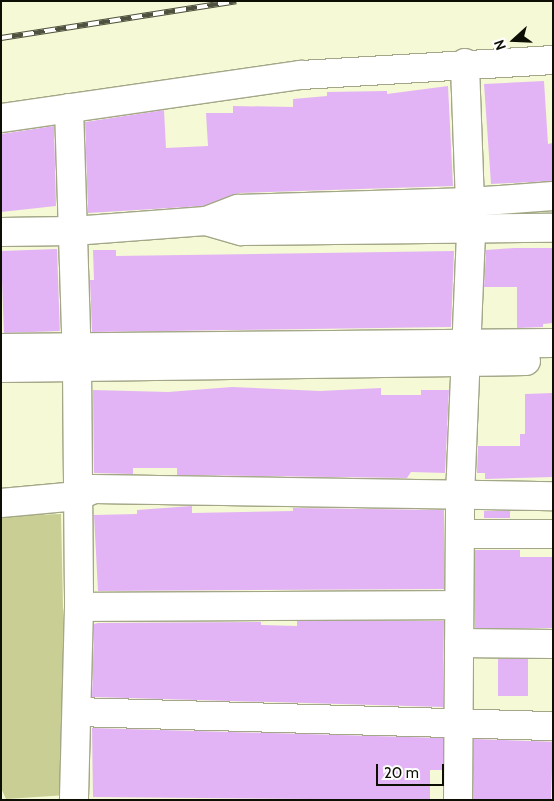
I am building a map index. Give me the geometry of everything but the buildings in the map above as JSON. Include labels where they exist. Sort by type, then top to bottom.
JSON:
[{"type":"street","points":[[1,118],[301,75],[553,60]]},
{"type":"street","points":[[458,800],[459,605],[462,534],[460,496],[468,351],[471,230],[465,64]]},
{"type":"street","points":[[68,108],[81,489],[74,800]]},
{"type":"street","points":[[1,232],[73,231],[206,221],[238,209],[471,202],[553,196]]},
{"type":"street","points":[[206,221],[242,230],[553,228]]},
{"type":"street","points":[[1,368],[76,358],[468,351],[553,343]]},
{"type":"street","points":[[1,348],[76,358]]},
{"type":"street","points":[[468,351],[553,361]]},
{"type":"street","points":[[1,485],[81,489],[553,496]]},
{"type":"street","points":[[1,503],[81,489]]},
{"type":"street","points":[[462,534],[553,534]]},
{"type":"street","points":[[79,607],[459,605]]},
{"type":"street","points":[[459,643],[553,644]]},
{"type":"street","points":[[77,712],[553,726]]},
{"type":"green space","points":[[61,514],[67,795],[6,799],[1,788],[1,516]]},
{"type":"railway","points":[[1,38],[236,1]]}]
